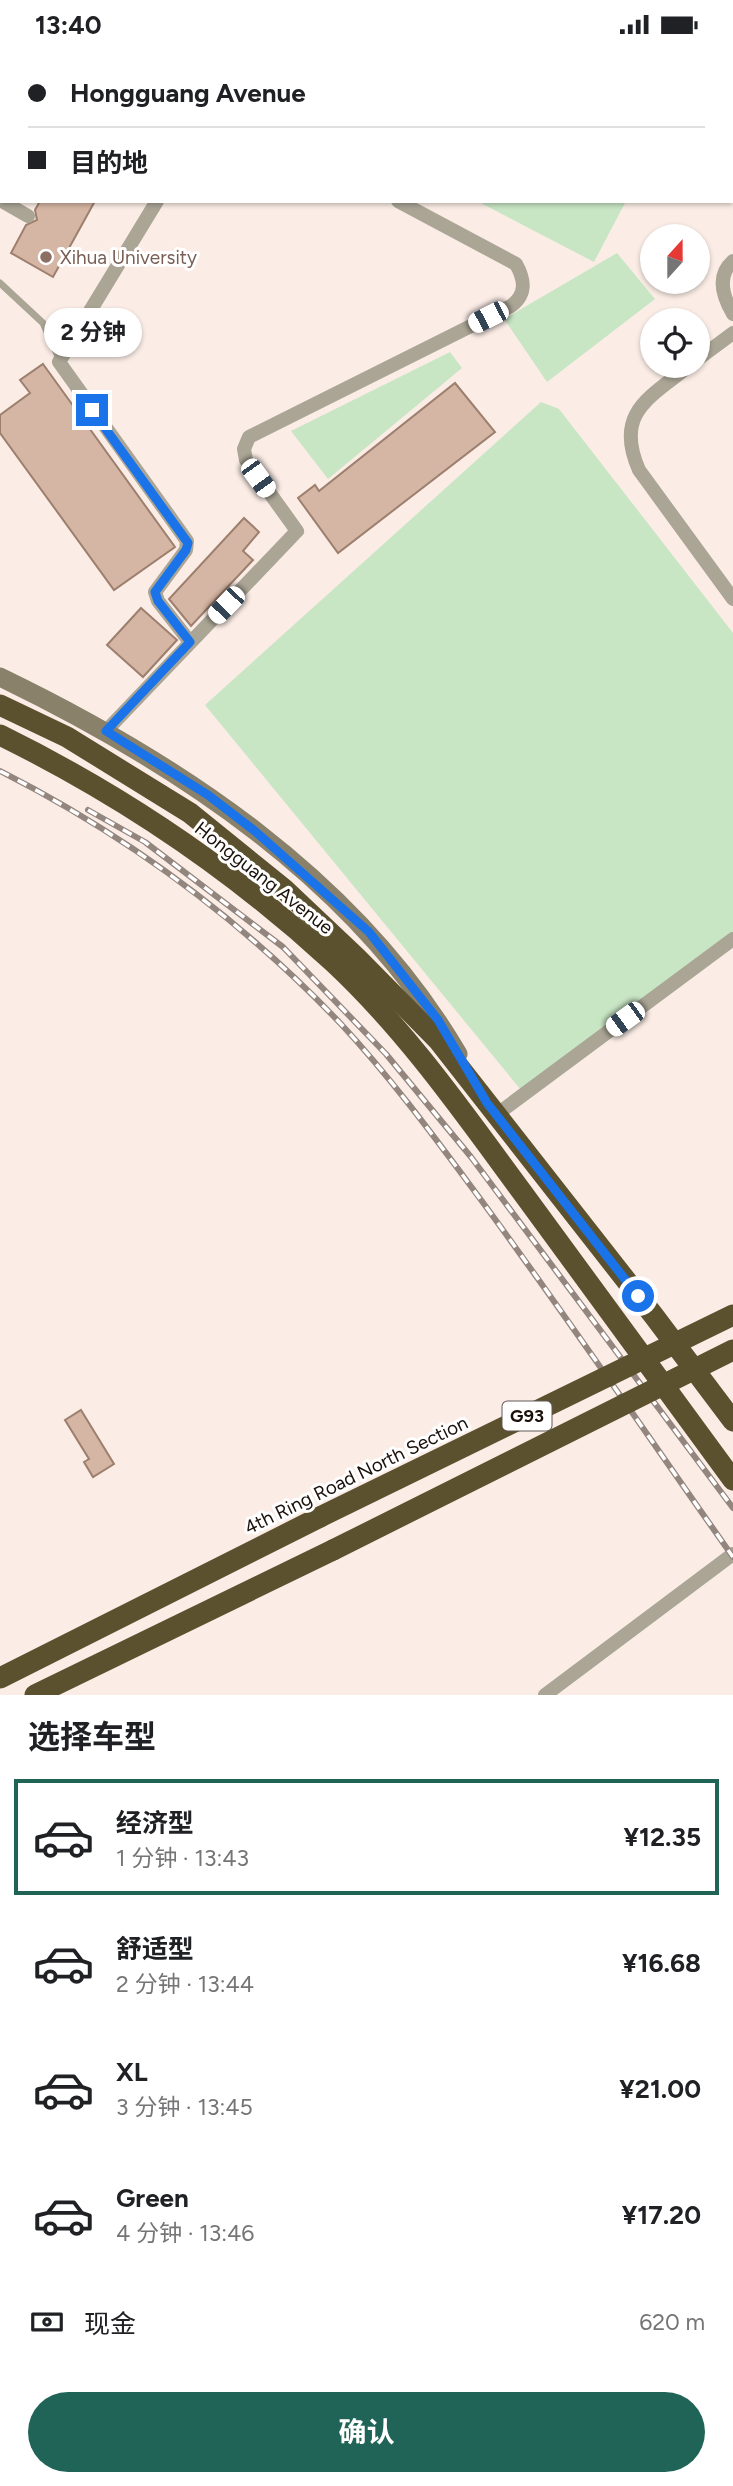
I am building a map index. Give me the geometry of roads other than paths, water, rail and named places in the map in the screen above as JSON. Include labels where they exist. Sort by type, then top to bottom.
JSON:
[{"type":"highway","name":"Hongguang Avenue","points":[[0,705],[89,751],[190,813],[245,855],[348,949],[429,1031],[654,1315],[733,1422]]},
{"type":"highway","name":"Hongguang Avenue","points":[[0,735],[46,757],[150,819],[259,899],[334,964],[425,1061],[733,1479]]},
{"type":"highway","name":"4th Ring Road North Section","points":[[0,1678],[320,1517],[733,1315]]},
{"type":"highway","name":"G93","points":[[35,1695],[733,1350]]},
{"type":"main road","points":[[0,677],[106,731],[167,768],[237,817],[369,932],[438,1020],[492,1109]]},
{"type":"street","points":[[3,203],[29,216]]},
{"type":"street","points":[[156,203],[60,358],[60,366],[188,543],[186,550],[155,592],[158,601],[190,642]]},
{"type":"street","points":[[106,731],[297,531],[246,460],[244,449],[250,437],[511,306],[521,295],[523,282],[516,264],[402,203]]},
{"type":"street","points":[[733,261],[723,279],[722,294],[733,314]]},
{"type":"street","points":[[710,350],[733,333]]},
{"type":"street","points":[[673,378],[641,403],[628,431],[630,450],[639,470],[733,599]]},
{"type":"street","points":[[492,1109],[733,939]]},
{"type":"street","points":[[545,1695],[733,1553]]},
{"type":"lane","points":[[0,283],[43,323],[60,358]]},
{"type":"railway","points":[[0,771],[93,823],[181,883],[264,950],[341,1024],[397,1089],[484,1204],[733,1557]]},
{"type":"railway","points":[[88,810],[145,842],[283,947],[386,1054],[471,1157],[733,1508]]},
{"type":"place","name":"Xihua University","points":[[46,257]]}]
